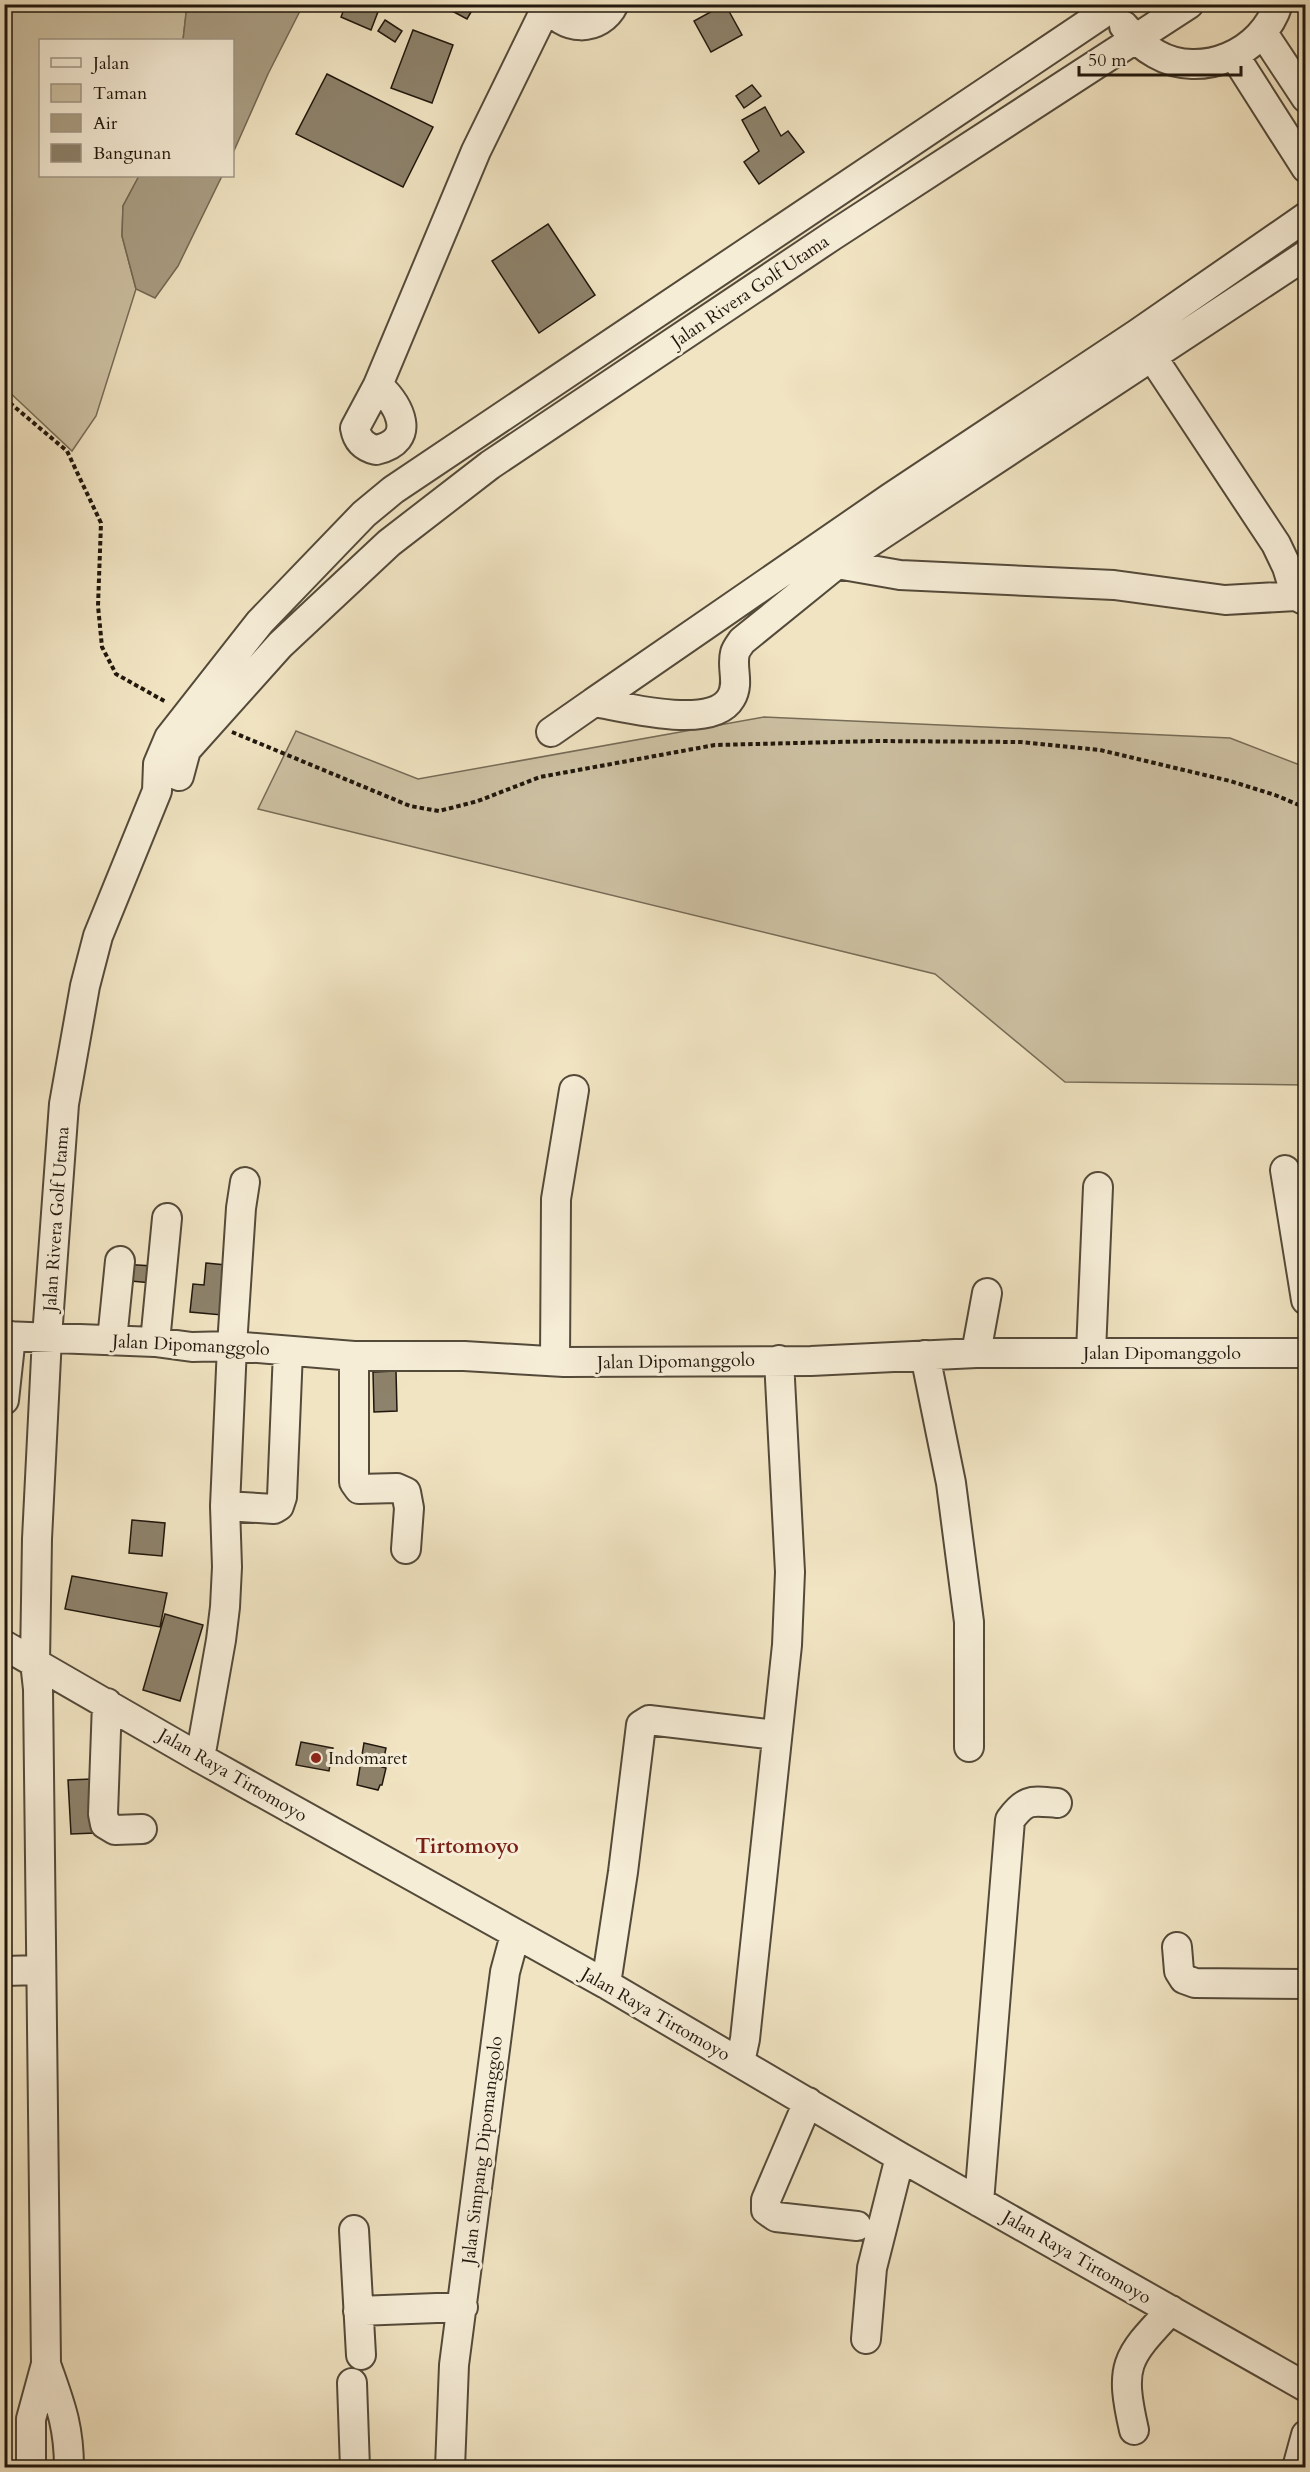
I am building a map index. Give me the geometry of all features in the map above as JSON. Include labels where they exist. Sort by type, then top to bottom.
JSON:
[{"type":"street","name":"Jalan Rivera Golf Utama","points":[[157,794],[186,750],[280,645],[389,543],[490,465],[822,242],[1188,4]]},
{"type":"street","points":[[1115,5],[1123,24],[1135,39],[1157,55],[1182,63],[1209,63],[1234,55],[1250,46],[1263,33],[1275,14],[1278,4]]},
{"type":"street","points":[[378,385],[463,179],[547,5],[560,20],[579,26],[599,21],[615,5]]},
{"type":"street","name":"Jalan Rivera Golf Utama","points":[[157,794],[169,738],[260,622],[364,514],[393,490],[1115,5]]},
{"type":"street","points":[[1263,33],[1305,98]]},
{"type":"street","points":[[1234,55],[1305,168]]},
{"type":"street","points":[[1145,345],[1305,217]]},
{"type":"street","points":[[594,702],[684,716],[704,715],[719,708],[730,700],[736,686],[735,653],[742,640],[890,498],[1145,345],[1305,255]]},
{"type":"street","points":[[551,732],[594,702],[831,554],[900,575],[1114,585],[1226,600],[1301,598],[1276,544],[1145,345]]},
{"type":"street","points":[[364,514],[389,543]]},
{"type":"street","name":"Jalan Rivera Golf Utama","points":[[46,2364],[38,1689],[34,1662],[37,1539],[47,1337],[64,1104],[85,986],[98,936],[157,794],[182,744],[295,608],[303,576]]},
{"type":"street","name":"Jalan Rivera Golf Utama","points":[[157,794],[227,730],[291,658],[327,600]]},
{"type":"street","points":[[555,1360],[556,1199],[574,1090]]},
{"type":"street","points":[[1285,1170],[1305,1300]]},
{"type":"street","points":[[200,1758],[225,1606],[227,1567],[225,1506],[232,1346],[241,1208],[245,1182]]},
{"type":"street","points":[[1091,1352],[1098,1187]]},
{"type":"street","points":[[154,1342],[167,1218]]},
{"type":"street","points":[[112,1340],[120,1261]]},
{"type":"street","points":[[976,1353],[987,1293]]},
{"type":"street","points":[[4,1400],[8,1336]]},
{"type":"street","name":"Jalan Dipomanggolo","points":[[8,1336],[154,1342],[192,1347],[232,1346],[354,1356],[465,1356],[651,1363],[811,1361],[976,1353],[1305,1353]]},
{"type":"street","points":[[225,1506],[274,1509],[279,1506],[282,1497],[288,1351]]},
{"type":"street","points":[[925,1355],[951,1483],[969,1622],[969,1747]]},
{"type":"street","points":[[354,1356],[354,1482],[359,1489],[397,1488],[406,1492],[409,1508],[406,1549]]},
{"type":"street","points":[[740,2062],[745,2039],[787,1646],[790,1572],[779,1360]]},
{"type":"street","name":"Jalan Raya Tirtomoyo","points":[[4,1645],[200,1758],[606,1984],[900,2157],[1305,2387]]},
{"type":"street","points":[[107,1703],[103,1814],[105,1824],[115,1830],[142,1829]]},
{"type":"street","points":[[606,1984],[623,1872],[641,1725],[649,1720],[776,1735]]},
{"type":"street","points":[[979,2202],[1010,1820],[1019,1807],[1030,1801],[1057,1803]]},
{"type":"street","name":"Jalan Simpang Dipomanggolo","points":[[450,2468],[454,2365],[463,2307],[473,2205],[502,1996],[515,1935]]},
{"type":"street","points":[[1177,1947],[1179,1971],[1184,1979],[1195,1983],[1305,1984]]},
{"type":"street","points":[[4,1971],[40,1970]]},
{"type":"street","points":[[808,2102],[766,2200],[766,2210],[776,2217],[857,2226]]},
{"type":"street","points":[[866,2339],[872,2268],[900,2157]]},
{"type":"street","points":[[354,2230],[361,2355]]},
{"type":"street","points":[[358,2311],[463,2307]]},
{"type":"street","points":[[1134,2430],[1126,2396],[1125,2377],[1129,2364],[1137,2347],[1171,2310]]},
{"type":"street","points":[[32,2468],[31,2419],[46,2364]]},
{"type":"street","points":[[46,2364],[65,2416],[69,2438],[69,2468]]},
{"type":"street","points":[[352,2383],[355,2468]]},
{"type":"street","points":[[1297,2468],[1305,2435]]},
{"type":"path","points":[[4,398],[67,452],[101,523],[98,606],[102,647],[116,674],[188,714]]},
{"type":"path","points":[[227,730],[410,806],[439,811],[478,801],[540,777],[715,745],[877,741],[1021,742],[1100,750],[1230,782],[1275,795],[1305,808]]},
{"type":"green space","points":[[4,5],[187,5],[183,39],[39,39],[39,177],[138,177],[123,206],[122,236],[136,289],[96,416],[72,451],[5,388]]},
{"type":"green space","points":[[764,717],[1230,738],[1305,767],[1305,1085],[1065,1082],[935,974],[258,809],[296,731],[418,779]]},
{"type":"water","points":[[187,5],[303,5],[268,74],[234,151],[234,39],[183,39]]},
{"type":"water","points":[[138,177],[222,177],[178,266],[155,298],[136,289],[122,236],[123,206]]},
{"type":"building","points":[[346,4],[381,4],[371,30],[341,17]]},
{"type":"building","points":[[439,4],[469,4],[474,7],[467,19]]},
{"type":"building","points":[[725,4],[742,35],[711,52],[694,21]]},
{"type":"building","points":[[385,20],[402,31],[395,42],[378,31]]},
{"type":"building","points":[[413,30],[453,45],[432,103],[391,88]]},
{"type":"building","points":[[327,74],[433,127],[403,187],[296,134]]},
{"type":"building","points":[[752,85],[761,96],[744,108],[736,96]]},
{"type":"building","points":[[765,107],[781,136],[788,131],[804,152],[759,184],[744,162],[759,151],[742,120]]},
{"type":"building","points":[[548,224],[595,295],[539,333],[492,261]]},
{"type":"building","points":[[206,1263],[226,1265],[222,1315],[190,1312],[193,1284],[204,1285]]},
{"type":"building","points":[[121,1264],[153,1266],[152,1283],[120,1280]]},
{"type":"building","points":[[396,1371],[397,1411],[374,1412],[373,1372]]},
{"type":"building","points":[[132,1520],[165,1523],[162,1556],[129,1553]]},
{"type":"building","points":[[72,1576],[167,1593],[160,1627],[65,1609]]},
{"type":"building","points":[[165,1614],[203,1625],[180,1701],[143,1690]]},
{"type":"building","points":[[301,1742],[333,1748],[329,1771],[296,1765]]},
{"type":"building","points":[[364,1743],[386,1748],[382,1767],[386,1768],[382,1785],[378,1790],[357,1785]]},
{"type":"building","points":[[92,1779],[95,1833],[71,1834],[68,1780]]},
{"type":"place","name":"Indomaret","points":[[316,1758]]},
{"type":"district","name":"Tirtomoyo","points":[[467,1846]]}]
